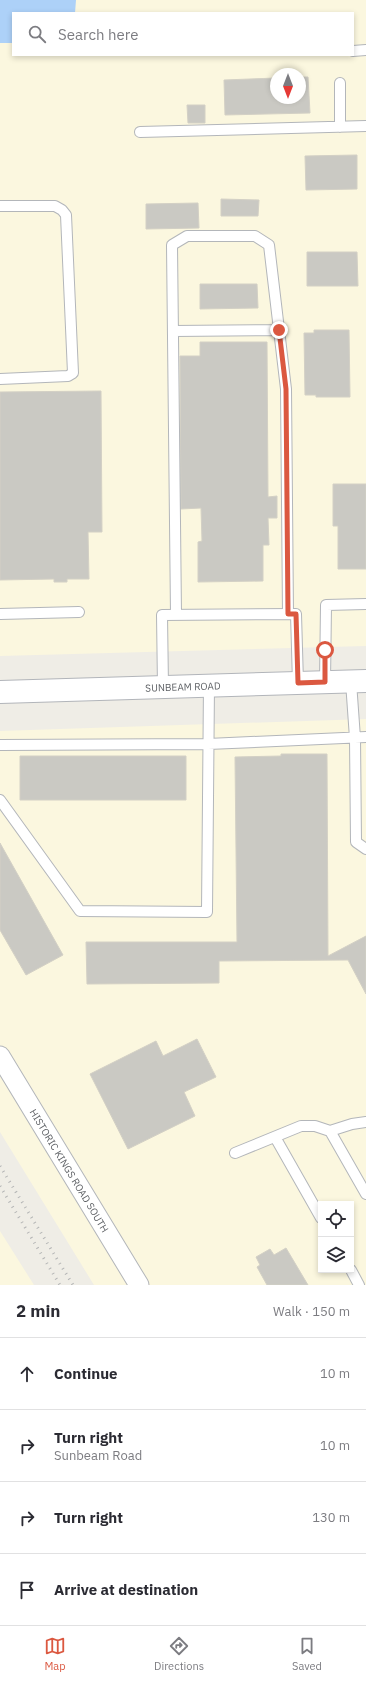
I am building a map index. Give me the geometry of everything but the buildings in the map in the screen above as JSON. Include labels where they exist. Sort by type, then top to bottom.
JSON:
[{"type":"street","name":"SUNBEAM ROAD","points":[[0,692],[359,681]]},
{"type":"street","name":"HISTORIC KINGS ROAD SOUTH","points":[[0,1056],[139,1285]]},
{"type":"lane","points":[[354,51],[366,50]]},
{"type":"lane","points":[[340,83],[340,127]]},
{"type":"lane","points":[[140,132],[366,126]]},
{"type":"lane","points":[[0,206],[55,206],[62,210],[66,215],[73,373],[68,376],[0,379]]},
{"type":"lane","points":[[176,615],[172,245],[186,236],[255,236],[269,245],[286,389],[288,614]]},
{"type":"lane","points":[[173,331],[279,330]]},
{"type":"lane","points":[[325,682],[326,605],[366,604]]},
{"type":"lane","points":[[0,614],[79,612]]},
{"type":"lane","points":[[163,687],[162,615],[296,614],[298,683]]},
{"type":"lane","points":[[359,681],[354,738],[356,842],[366,849]]},
{"type":"lane","points":[[0,800],[80,911],[207,912],[209,686]]},
{"type":"lane","points":[[0,745],[208,744],[366,737]]},
{"type":"lane","points":[[236,1153],[301,1126],[315,1126],[330,1131],[352,1124],[366,1122]]},
{"type":"lane","points":[[330,1131],[366,1194]]},
{"type":"lane","points":[[275,1137],[318,1213]]},
{"type":"lane","points":[[353,1273],[359,1285]]},
{"type":"shaded area","points":[[0,0],[366,0],[366,646],[0,656]]},
{"type":"shaded area","points":[[366,719],[366,1285],[94,1285],[0,1132],[0,731]]},
{"type":"shaded area","points":[[0,1231],[34,1285],[0,1285]]},
{"type":"water","points":[[0,0],[76,0],[75,12],[12,12],[12,43],[0,43]]},
{"type":"railway","points":[[0,1166],[73,1285]]},
{"type":"railway","points":[[0,1186],[60,1285]]},
{"type":"route","points":[[279,330],[286,389],[288,614],[296,614],[298,683],[325,682],[325,650]]}]
